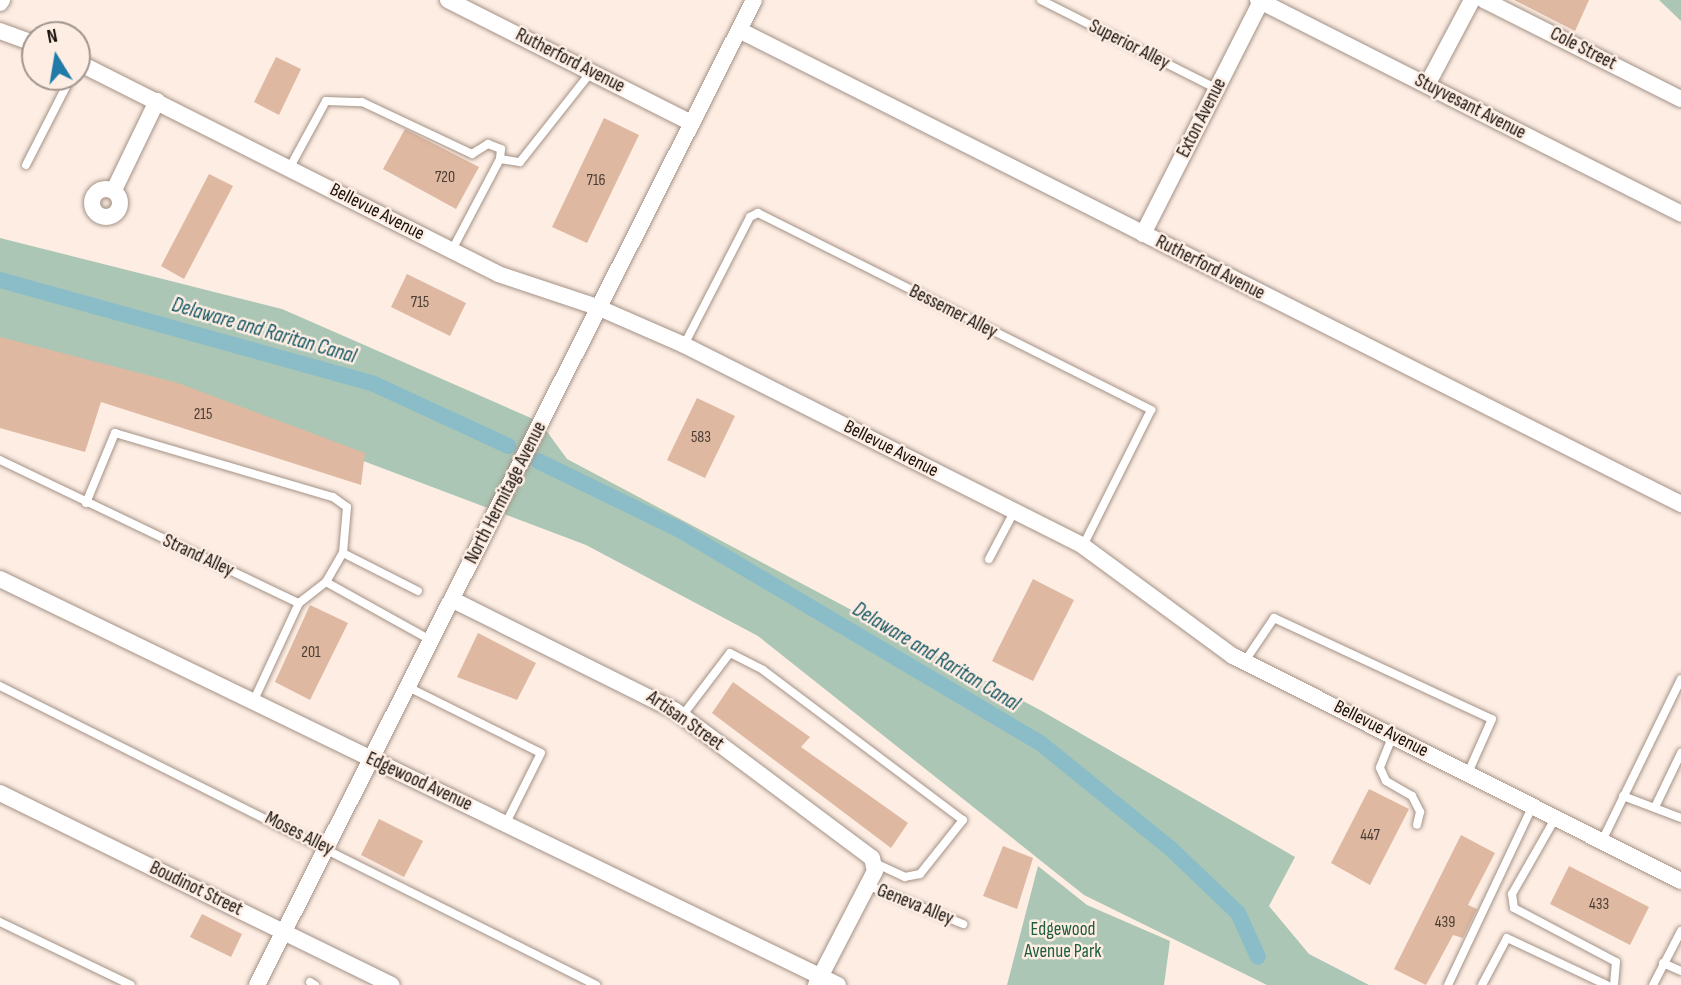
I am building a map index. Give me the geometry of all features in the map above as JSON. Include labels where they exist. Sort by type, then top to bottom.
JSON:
[{"type":"street","name":"Rutherford Avenue","points":[[448,0],[692,124]]},
{"type":"street","name":"North Hermitage Avenue","points":[[257,985],[754,0]]},
{"type":"street","points":[[1427,85],[1472,0]]},
{"type":"street","name":"Cole Street","points":[[1484,0],[1681,99]]},
{"type":"street","name":"Exton Avenue","points":[[1143,234],[1265,2]]},
{"type":"street","name":"Stuyvesant Avenue","points":[[1265,2],[1681,214]]},
{"type":"street","name":"Rutherford Avenue","points":[[739,30],[1681,504]]},
{"type":"street","points":[[0,31],[21,39]]},
{"type":"street","name":"Bellevue Avenue","points":[[91,73],[157,101],[527,286],[597,307],[684,345],[1083,546],[1181,623],[1245,662],[1681,881]]},
{"type":"street","points":[[114,190],[157,101]]},
{"type":"street","name":"Edgewood Avenue","points":[[0,579],[506,823],[817,982],[838,985]]},
{"type":"street","name":"Artisan Street","points":[[453,600],[682,716],[875,863]]},
{"type":"street","name":"Boudinot Street","points":[[0,793],[392,985]]},
{"type":"street","points":[[817,982],[867,885],[875,863]]},
{"type":"lane","name":"Superior Alley","points":[[1041,0],[1217,89]]},
{"type":"lane","points":[[500,159],[528,157],[592,72]]},
{"type":"lane","points":[[26,165],[64,91]]},
{"type":"lane","points":[[290,167],[326,101],[362,102],[472,154],[495,146],[501,149],[500,159],[452,250]]},
{"type":"lane","name":"Bessemer Alley","points":[[684,345],[750,217],[758,213],[1151,410],[1083,546]]},
{"type":"lane","points":[[86,503],[115,433],[333,497],[347,507],[343,553],[326,582],[299,603],[253,702]]},
{"type":"lane","name":"Strand Alley","points":[[0,460],[299,603]]},
{"type":"lane","points":[[989,559],[1014,512]]},
{"type":"lane","points":[[343,553],[418,591]]},
{"type":"lane","points":[[326,582],[432,641]]},
{"type":"lane","points":[[1245,662],[1274,618],[1492,719],[1468,773]]},
{"type":"lane","points":[[682,716],[730,653],[763,670],[962,820],[920,874],[905,877],[875,863]]},
{"type":"lane","points":[[1601,841],[1681,679]]},
{"type":"lane","name":"Moses Alley","points":[[0,686],[596,985]]},
{"type":"lane","points":[[408,687],[541,753],[506,823]]},
{"type":"lane","points":[[1392,735],[1380,768],[1387,781],[1412,796],[1420,811],[1417,825]]},
{"type":"lane","points":[[1656,805],[1681,752]]},
{"type":"lane","points":[[1623,796],[1656,805],[1681,818]]},
{"type":"lane","points":[[1448,985],[1533,806]]},
{"type":"lane","points":[[1556,817],[1513,894],[1514,908],[1616,962],[1614,985]]},
{"type":"lane","name":"Geneva Alley","points":[[867,885],[963,924]]},
{"type":"lane","points":[[0,922],[131,985]]},
{"type":"lane","points":[[1653,985],[1681,931]]},
{"type":"lane","points":[[1482,985],[1507,937],[1607,985]]},
{"type":"lane","points":[[1663,963],[1681,971]]},
{"type":"green space","points":[[1659,0],[1681,0],[1681,21]]},
{"type":"green space","points":[[0,238],[282,309],[540,422],[567,459],[1040,710],[1295,857],[1269,906],[1309,954],[1369,985],[1267,985],[1084,895],[758,636],[586,545],[196,398],[0,342]]},
{"type":"green space","name":"Edgewood Avenue Park","points":[[1038,866],[1087,905],[1170,941],[1164,985],[1007,985]]},
{"type":"building","points":[[1514,0],[1589,0],[1575,31]]},
{"type":"building","points":[[276,57],[301,69],[279,115],[254,102]]},
{"type":"building","points":[[604,118],[639,135],[587,243],[552,227]]},
{"type":"building","points":[[405,129],[479,167],[456,209],[383,169]]},
{"type":"building","points":[[209,174],[233,186],[184,279],[161,266]]},
{"type":"building","points":[[407,274],[466,303],[450,336],[391,307]]},
{"type":"building","points":[[0,337],[178,383],[365,453],[361,485],[101,402],[85,452],[0,428]]},
{"type":"building","points":[[697,398],[735,416],[705,478],[667,460]]},
{"type":"building","points":[[1033,579],[1074,600],[1033,681],[992,661]]},
{"type":"building","points":[[310,605],[348,623],[310,700],[275,682]]},
{"type":"building","points":[[478,633],[536,663],[517,700],[457,677]]},
{"type":"building","points":[[733,682],[810,737],[801,747],[908,823],[891,848],[712,713]]},
{"type":"building","points":[[1369,789],[1409,809],[1370,885],[1331,863]]},
{"type":"building","points":[[379,819],[423,841],[404,877],[361,855]]},
{"type":"building","points":[[1461,835],[1495,853],[1468,905],[1477,909],[1463,938],[1453,935],[1426,985],[1394,969]]},
{"type":"building","points":[[1003,846],[1033,858],[1017,909],[983,896]]},
{"type":"building","points":[[1569,866],[1649,907],[1630,945],[1550,904]]},
{"type":"building","points":[[202,914],[242,934],[231,957],[190,937]]},
{"type":"waterway","name":"Delaware and Raritan Canal","points":[[0,280],[374,384],[508,446]]},
{"type":"waterway","name":"Delaware and Raritan Canal","points":[[538,461],[680,530],[1039,742],[1170,848],[1238,913],[1258,957]]}]
